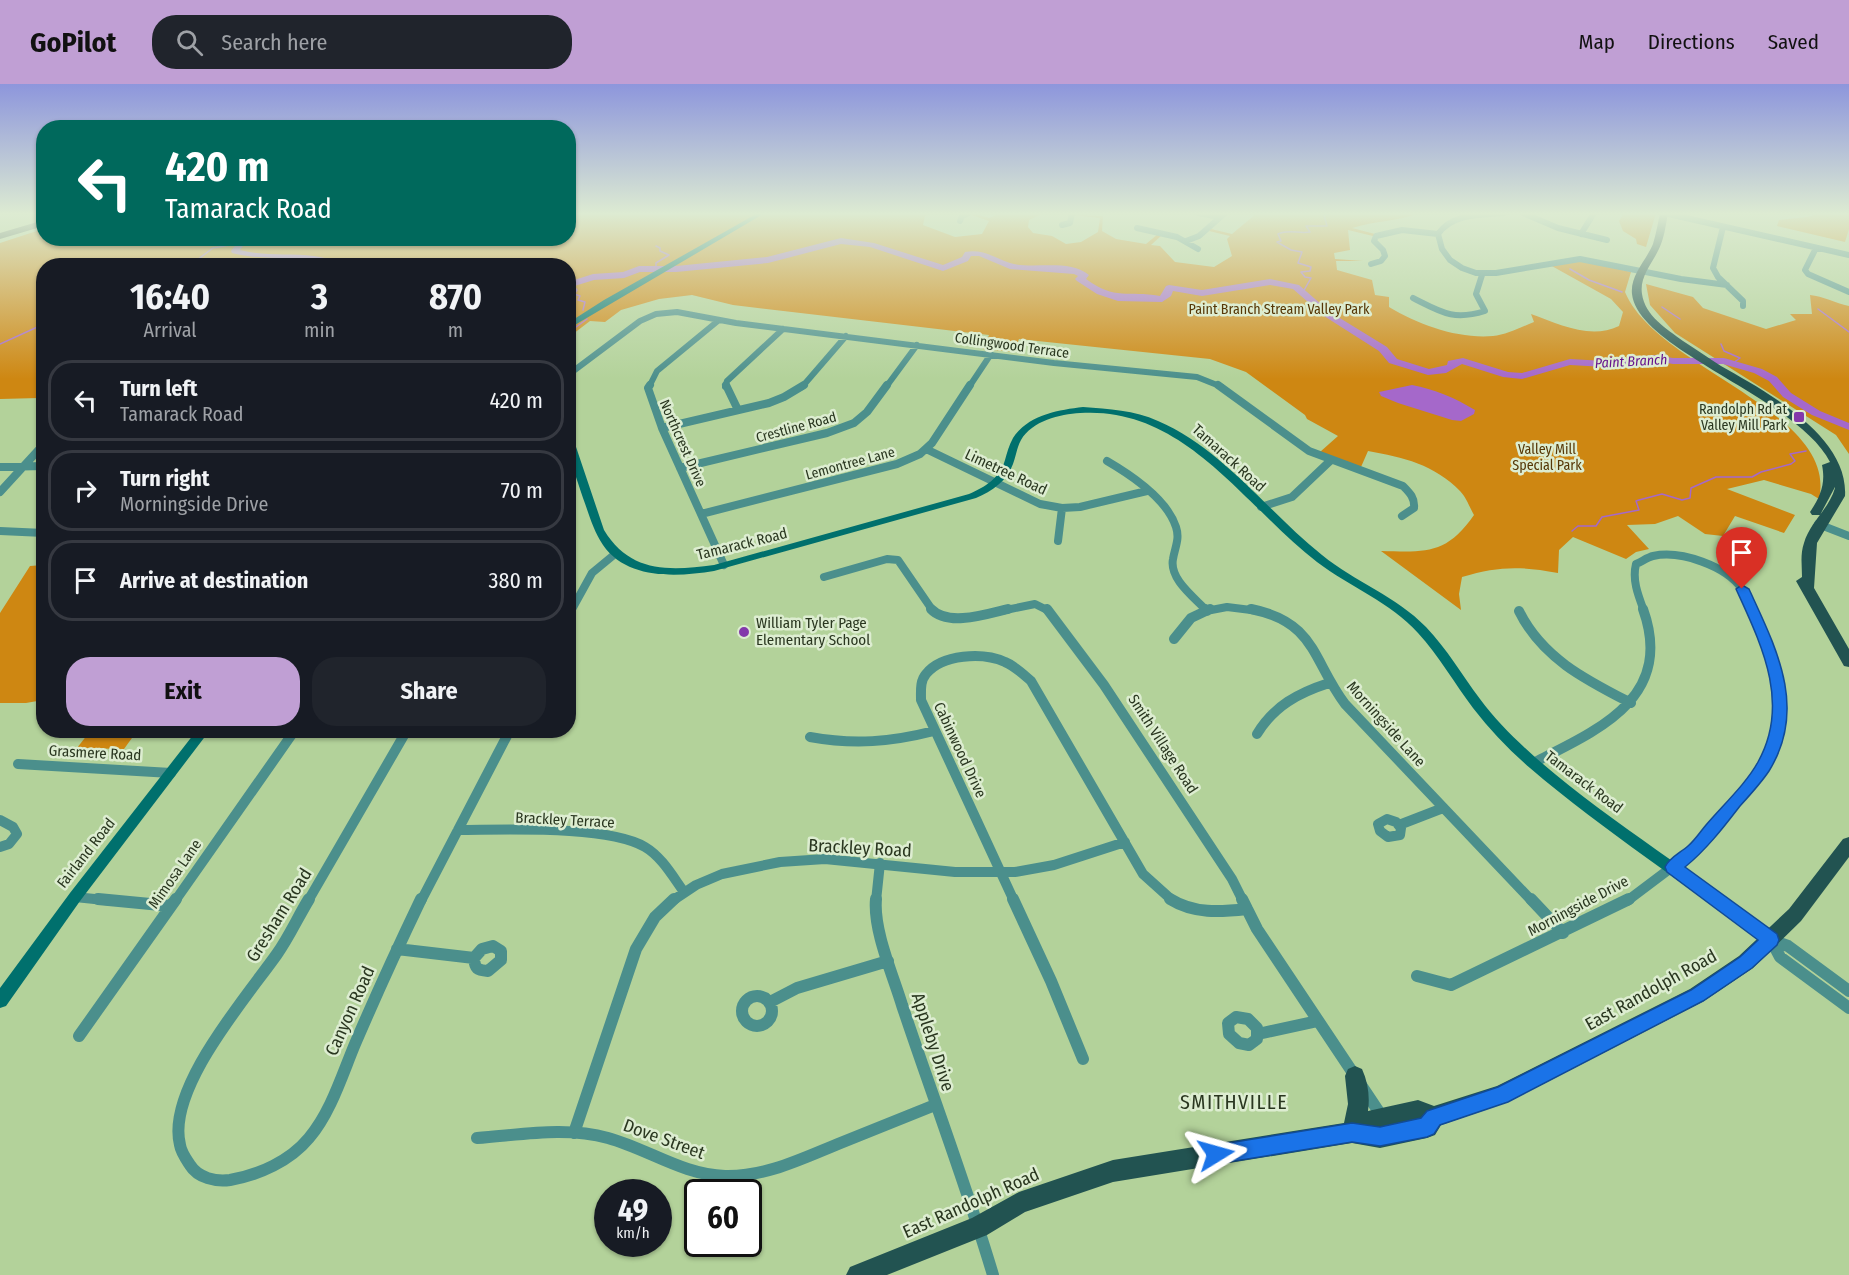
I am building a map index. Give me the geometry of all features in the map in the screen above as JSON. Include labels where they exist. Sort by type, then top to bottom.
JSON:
[{"type":"main road","points":[[1643,271],[1637,284],[1640,304],[1653,322],[1712,366],[1747,384],[1800,421],[1827,447],[1835,459],[1839,470],[1840,490],[1835,503],[1818,524],[1809,545],[1810,580],[1807,588]]},
{"type":"main road","points":[[1738,381],[1740,385],[1802,430],[1818,447],[1827,463],[1830,483],[1825,500],[1803,531],[1798,549],[1799,577],[1849,662]]},
{"type":"main road","name":"East Randolph Road","points":[[858,1275],[979,1227],[1019,1203],[1113,1171],[1352,1132],[1380,1137],[1427,1127],[1434,1117],[1501,1095],[1697,995],[1746,962],[1795,915],[1849,844]]},
{"type":"main road","points":[[1352,1132],[1360,1098],[1355,1076]]},
{"type":"main road","name":"East Randolph Road","points":[[1352,1132],[1373,1120],[1418,1111],[1434,1117]]},
{"type":"street","points":[[576,322],[663,269]]},
{"type":"street","points":[[1463,269],[1482,274],[1518,269]]},
{"type":"street","points":[[1630,269],[1682,280],[1727,285]]},
{"type":"street","points":[[1713,269],[1743,301],[1743,306]]},
{"type":"street","points":[[1806,269],[1808,274],[1849,292]]},
{"type":"street","points":[[1413,298],[1455,318],[1485,311],[1476,294],[1482,274]]},
{"type":"street","name":"Collingwood Terrace","points":[[576,369],[649,317],[677,312],[720,320],[1053,363],[1181,375],[1209,381],[1233,393],[1290,440],[1330,461],[1386,478],[1403,486],[1412,495],[1415,503],[1414,508],[1402,516]]},
{"type":"street","name":"Northcrest Drive","points":[[720,320],[657,371],[651,381],[648,394],[724,565]]},
{"type":"street","points":[[738,410],[725,387],[727,381],[783,328]]},
{"type":"street","points":[[662,428],[778,400],[798,390],[846,336]]},
{"type":"street","name":"Crestline Road","points":[[680,468],[826,433],[854,423],[867,412],[917,345]]},
{"type":"street","name":"Lemontree Lane","points":[[701,514],[897,464],[912,458],[926,449],[938,435],[991,354]]},
{"type":"street","name":"Tamarack Road","points":[[615,554],[640,567],[665,571],[692,572],[724,565],[960,501],[980,493],[996,482],[1005,472],[1017,439],[1028,428],[1056,415],[1101,411],[1144,418],[1177,432],[1193,443],[1321,560],[1411,620],[1434,644],[1486,716],[1533,762],[1771,940],[1788,946],[1849,991]]},
{"type":"street","name":"Limetree Road","points":[[926,449],[1040,504],[1062,508],[1080,507],[1147,491]]},
{"type":"street","points":[[0,492],[36,453]]},
{"type":"street","points":[[1107,461],[1127,472],[1174,520],[1178,541],[1172,556],[1173,571],[1207,611]]},
{"type":"street","points":[[1261,507],[1292,497],[1330,461]]},
{"type":"street","points":[[576,462],[599,530],[605,544],[615,554],[597,565],[576,601]]},
{"type":"street","points":[[0,467],[36,466]]},
{"type":"street","points":[[1058,541],[1062,508]]},
{"type":"street","points":[[1818,524],[1849,536]]},
{"type":"street","points":[[0,531],[36,533]]},
{"type":"street","name":"Morningside Drive","points":[[1417,976],[1451,985],[1626,901],[1696,849],[1763,768],[1776,741],[1780,709],[1779,679],[1770,649],[1742,589],[1728,575],[1704,562],[1666,555],[1653,556],[1636,564],[1633,573],[1648,626],[1652,655],[1645,683],[1631,703]]},
{"type":"street","name":"Smith Village Road","points":[[824,577],[887,559],[898,560],[908,571],[933,612],[945,617],[978,615],[1025,605],[1043,606],[1104,685],[1232,879],[1257,929],[1383,1118]]},
{"type":"street","name":"Morningside Lane","points":[[1174,639],[1184,624],[1199,614],[1236,608],[1257,611],[1279,618],[1295,628],[1308,639],[1319,654],[1329,683],[1345,704],[1563,933]]},
{"type":"street","points":[[1519,611],[1530,631],[1556,658],[1580,676],[1631,703],[1606,726],[1533,762]]},
{"type":"street","name":"Cabinwood Drive","points":[[1083,1059],[1051,981],[934,731],[918,689],[924,673],[942,662],[957,658],[982,657],[1001,660],[1015,667],[1031,681],[1143,874],[1157,891],[1179,905],[1215,913],[1247,909]]},
{"type":"street","points":[[1257,734],[1272,712],[1287,700],[1309,689],[1329,683]]},
{"type":"street","points":[[810,736],[843,744],[866,745],[891,742],[934,731]]},
{"type":"street","name":"Fairland Road","points":[[0,1001],[75,897],[198,738]]},
{"type":"street","name":"Mimosa Lane","points":[[79,1036],[289,738]]},
{"type":"street","name":"Gresham Road","points":[[182,1117],[193,1078],[202,1059],[279,951],[403,738]]},
{"type":"street","name":"Canyon Road","points":[[182,1117],[179,1142],[187,1163],[200,1176],[219,1181],[243,1179],[273,1167],[308,1139],[329,1105],[397,949],[506,738]]},
{"type":"street","name":"Grasmere Road","points":[[18,764],[171,773]]},
{"type":"street","points":[[1399,825],[1443,808]]},
{"type":"street","points":[[0,820],[13,827],[17,834],[9,844],[0,847]]},
{"type":"street","name":"Brackley Terrace","points":[[458,830],[590,834],[631,840],[645,847],[657,858],[684,892]]},
{"type":"street","name":"Brackley Road","points":[[574,1133],[636,949],[656,917],[684,892],[722,874],[780,862],[825,859],[956,872],[1001,872],[1054,865],[1125,842]]},
{"type":"street","name":"Appleby Drive","points":[[880,863],[875,911],[888,961],[935,1105],[979,1227],[993,1275]]},
{"type":"street","points":[[75,897],[171,906]]},
{"type":"street","name":"Tamarack Road","points":[[1771,940],[1780,957],[1849,1008]]},
{"type":"street","points":[[397,949],[474,958]]},
{"type":"street","points":[[770,1002],[797,988],[888,961]]},
{"type":"street","points":[[1258,1034],[1318,1021]]},
{"type":"street","name":"Dove Street","points":[[477,1138],[594,1134],[624,1141],[690,1170],[722,1176],[755,1175],[780,1168],[935,1105]]},
{"type":"green space","points":[[0,269],[36,269],[36,398],[0,399]]},
{"type":"green space","points":[[576,269],[1337,269],[1372,280],[1375,295],[1389,297],[1389,307],[1413,320],[1453,333],[1480,336],[1503,334],[1534,322],[1531,314],[1575,329],[1597,331],[1619,326],[1623,312],[1611,299],[1556,269],[1617,269],[1631,272],[1625,292],[1643,319],[1671,344],[1775,415],[1801,440],[1818,468],[1819,499],[1811,494],[1764,480],[1727,489],[1795,515],[1784,533],[1735,516],[1723,536],[1705,534],[1678,516],[1655,524],[1627,525],[1649,549],[1636,552],[1626,559],[1573,537],[1559,550],[1558,573],[1510,568],[1462,577],[1459,594],[1461,610],[1381,551],[1423,551],[1454,538],[1474,515],[1460,491],[1429,468],[1406,459],[1368,451],[1361,467],[1320,452],[1338,436],[1307,419],[1305,415],[1246,372],[1210,359],[1019,339],[1014,352],[983,349],[989,335],[733,305],[692,295],[659,299],[621,310],[605,322],[590,321],[576,332]]},
{"type":"green space","points":[[1646,284],[1693,297],[1703,308],[1766,329],[1796,320],[1790,314],[1812,314],[1810,295],[1849,306],[1849,454],[1836,435],[1675,333],[1650,305]]},
{"type":"green space","points":[[30,566],[36,566],[36,701],[0,703],[0,613]]},
{"type":"green space","points":[[85,738],[132,738],[124,749],[77,748]]},
{"type":"shaded area","points":[[1412,385],[1452,398],[1475,410],[1474,414],[1461,421],[1452,420],[1398,403],[1381,396],[1379,392]]},
{"type":"waterway","name":"Paint Branch","points":[[576,282],[593,277],[624,275],[639,269],[680,269]]},
{"type":"waterway","name":"Paint Branch","points":[[1044,269],[1076,271],[1084,275],[1080,279],[1089,286],[1106,295],[1118,298],[1162,299],[1168,294],[1169,288],[1202,293],[1270,282],[1296,287],[1327,314],[1383,349],[1393,361],[1428,372],[1442,371],[1452,367],[1452,363],[1463,361],[1507,375],[1522,376],[1570,362],[1605,364],[1655,358],[1673,361],[1724,361],[1758,371],[1773,379],[1787,395],[1816,413],[1849,427]]},
{"type":"waterway","points":[[1303,292],[1311,278],[1305,277],[1301,272],[1310,271],[1311,269]]},
{"type":"waterway","points":[[1570,269],[1589,280],[1622,292]]},
{"type":"waterway","points":[[576,295],[580,296],[578,300],[585,302],[583,310]]},
{"type":"waterway","points":[[1662,307],[1680,319]]},
{"type":"waterway","points":[[1818,309],[1849,332]]},
{"type":"waterway","points":[[576,327],[587,319]]},
{"type":"waterway","points":[[0,344],[36,328]]},
{"type":"waterway","points":[[1721,344],[1724,351],[1740,358],[1733,363]]},
{"type":"waterway","points":[[1572,531],[1578,526],[1596,526],[1602,517],[1639,510],[1636,501],[1662,494],[1682,500],[1690,498],[1691,488],[1716,477],[1752,477],[1761,472],[1791,464],[1795,461],[1790,454],[1806,451]]},
{"type":"place","name":"Randolph Rd at Valley Mill Park","points":[[1799,417]]},
{"type":"place","name":"William Tyler Page Elementary School","points":[[744,632]]},
{"type":"district","name":"SMITHVILLE","points":[[1234,1102]]},
{"type":"route","points":[[1216,1154],[1352,1132],[1380,1137],[1427,1127],[1434,1117],[1463,1109],[1532,1081],[1697,995],[1746,962],[1771,940],[1673,867],[1696,849],[1763,768],[1776,741],[1780,709],[1779,679],[1770,649],[1742,589]]},
{"type":"park label","name":"Paint Branch Stream Valley Park","points":[[1279,309]]},
{"type":"park label","name":"Valley Mill Special Park","points":[[1547,458]]}]
